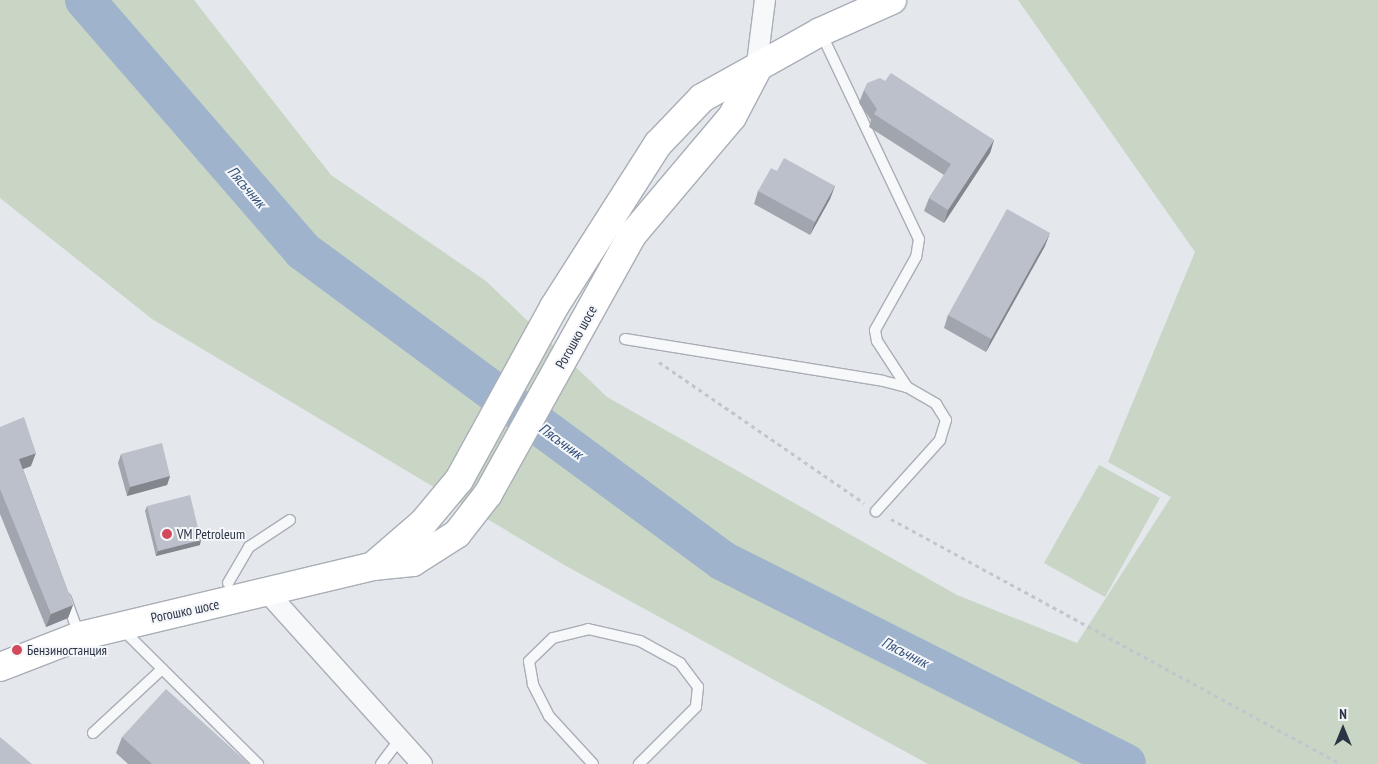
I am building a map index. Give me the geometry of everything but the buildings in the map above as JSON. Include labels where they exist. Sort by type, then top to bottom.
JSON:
[{"type":"main road","name":"Рогошко шосе","points":[[373,566],[422,524],[460,480],[554,307],[658,144],[702,98],[756,71],[820,32],[892,0]]},
{"type":"main road","name":"Рогошко шосе","points":[[0,667],[80,636],[268,593],[373,566],[420,557],[457,534],[488,494],[633,234],[732,117],[756,71]]},
{"type":"street","points":[[756,71],[765,0]]},
{"type":"street","points":[[268,593],[422,764]]},
{"type":"lane","points":[[820,32],[919,239],[916,257],[875,330],[877,341],[907,387]]},
{"type":"lane","points":[[625,339],[907,387],[936,404],[946,420],[940,440],[876,511]]},
{"type":"lane","points":[[228,583],[249,547],[290,520]]},
{"type":"lane","points":[[62,588],[80,636]]},
{"type":"lane","points":[[120,626],[258,764]]},
{"type":"lane","points":[[593,764],[549,716],[533,684],[529,661],[553,638],[588,629],[640,641],[680,663],[698,687],[696,707],[639,764]]},
{"type":"lane","points":[[93,733],[162,669]]},
{"type":"lane","points":[[381,764],[400,739]]},
{"type":"path","points":[[625,339],[876,511],[1341,764]]},
{"type":"green space","points":[[0,0],[194,0],[331,175],[486,281],[607,397],[957,595],[1077,643],[1171,497],[1108,462],[1195,252],[1018,0],[1378,0],[1378,764],[928,764],[566,566],[152,319],[0,198]]},
{"type":"green space","points":[[1099,465],[1160,498],[1105,597],[1044,563]]},
{"type":"waterway","name":"Пясъчник","points":[[85,0],[303,251],[723,561],[1126,764]]},
{"type":"place","name":"VM Petroleum","points":[[167,534]]},
{"type":"place","name":"Бензиностанция","points":[[17,650]]}]
